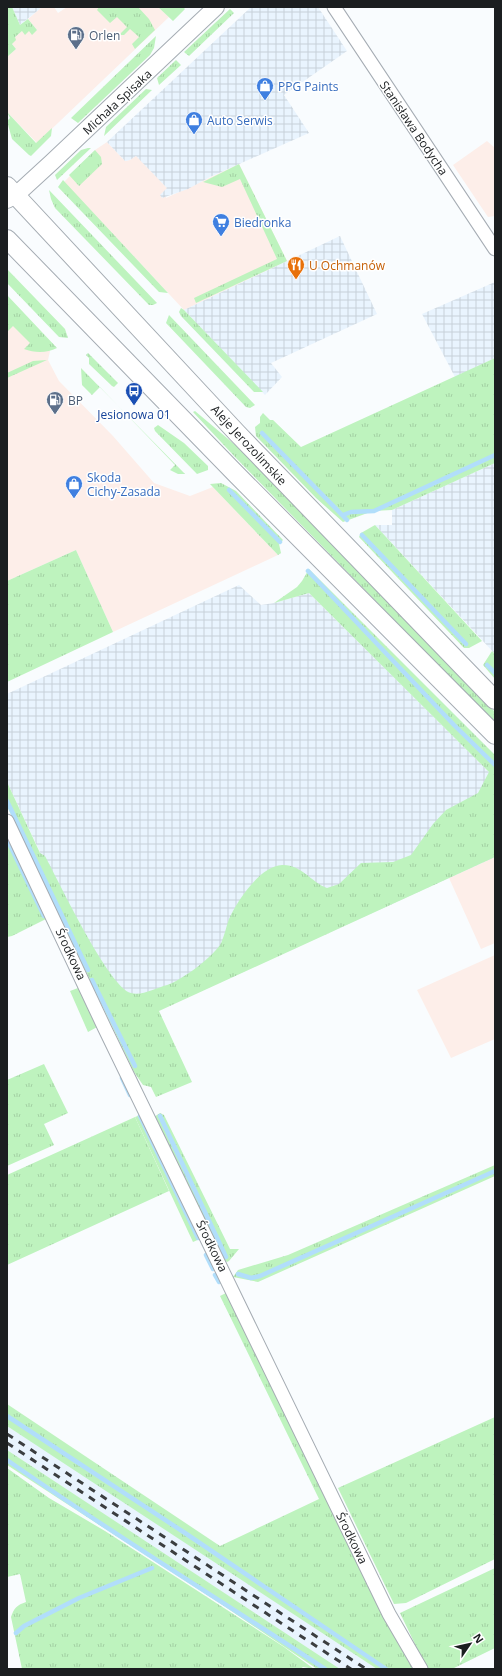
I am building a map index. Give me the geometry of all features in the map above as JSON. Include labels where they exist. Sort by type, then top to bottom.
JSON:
[{"type":"main road","name":"Aleje Jerozolimskie","points":[[9,198],[495,700]]},
{"type":"main road","points":[[7,239],[236,474],[495,735]]},
{"type":"street","name":"Michała Spisaka","points":[[9,198],[216,7]]},
{"type":"street","name":"Stanisława Bodycha","points":[[334,7],[494,246]]},
{"type":"street","name":"Środkowa","points":[[7,821],[105,1029],[389,1614],[421,1669]]},
{"type":"shaded area","points":[[12,7],[42,7],[20,25]]},
{"type":"shaded area","points":[[42,7],[54,7],[58,13],[67,7],[158,7],[169,17],[37,143],[7,112],[7,57],[16,49],[12,44],[14,38],[22,31],[37,30],[28,19]]},
{"type":"shaded area","points":[[251,7],[318,7],[347,51],[284,95],[309,133],[210,177],[188,189],[162,198],[160,195],[167,188],[136,156],[125,161],[107,142]]},
{"type":"shaded area","points":[[487,141],[495,148],[495,216],[488,217],[453,165]]},
{"type":"shaded area","points":[[107,142],[125,161],[130,160],[136,155],[167,188],[166,198],[239,164],[287,261],[184,310],[64,182],[95,150]]},
{"type":"shaded area","points":[[340,236],[377,314],[271,363],[282,377],[265,395],[184,310]]},
{"type":"shaded area","points":[[495,282],[495,358],[455,377],[422,314]]},
{"type":"shaded area","points":[[7,306],[50,351],[48,360],[59,381],[113,436],[154,483],[190,496],[213,487],[278,555],[113,632],[76,550],[7,581]]},
{"type":"shaded area","points":[[495,463],[495,654],[375,525],[392,525],[392,510]]},
{"type":"shaded area","points":[[239,585],[261,605],[274,603],[309,593],[489,772],[495,857],[122,1027],[7,782],[7,694]]},
{"type":"shaded area","points":[[495,857],[495,943],[481,949],[449,878]]},
{"type":"shaded area","points":[[495,955],[495,1039],[451,1058],[417,990]]},
{"type":"shaded area","points":[[7,1426],[377,1669],[340,1669],[134,1534],[7,1450]]},
{"type":"green space","points":[[7,7],[12,7],[20,25],[28,19],[37,30],[32,35],[29,31],[25,35],[22,31],[15,37],[16,40],[12,44],[16,49],[7,57]]},
{"type":"green space","points":[[99,7],[138,7],[149,19],[155,30],[135,49],[132,44],[139,37],[130,29],[124,35],[121,35],[120,34],[127,27],[117,17],[110,23],[97,10]]},
{"type":"green space","points":[[158,7],[183,7],[185,9],[173,21]]},
{"type":"green space","points":[[230,9],[234,13],[189,56],[184,52]]},
{"type":"green space","points":[[156,36],[154,48],[150,55],[78,123],[71,118]]},
{"type":"green space","points":[[176,60],[181,65],[159,85],[157,78]]},
{"type":"green space","points":[[146,89],[152,90],[104,136],[106,127]]},
{"type":"green space","points":[[7,112],[36,143],[52,128],[51,136],[31,156],[12,139],[7,121],[10,118]]},
{"type":"green space","points":[[91,148],[57,180],[55,175],[81,150]]},
{"type":"green space","points":[[95,150],[101,157],[102,164],[79,186],[69,175]]},
{"type":"green space","points":[[239,164],[287,261],[196,303],[194,298],[277,259],[240,179],[222,187],[203,182]]},
{"type":"green space","points":[[63,180],[168,293],[159,292],[58,187]]},
{"type":"green space","points":[[49,190],[157,303],[149,305],[55,208]]},
{"type":"green space","points":[[7,269],[65,329],[68,338],[59,337],[7,283]]},
{"type":"green space","points":[[7,295],[57,348],[41,352],[24,349],[30,343],[13,326],[7,332]]},
{"type":"green space","points":[[181,308],[263,392],[254,392],[181,316],[179,312]]},
{"type":"green space","points":[[169,315],[255,405],[250,408],[246,407],[166,323]]},
{"type":"green space","points":[[88,353],[118,383],[114,387],[89,364],[89,358],[86,355]]},
{"type":"green space","points":[[495,358],[495,463],[392,510],[373,511],[343,522],[316,498],[256,436],[255,427],[260,423],[260,417],[263,413],[270,420],[273,420],[301,447]]},
{"type":"green space","points":[[47,360],[7,378],[7,373],[33,361]]},
{"type":"green space","points":[[81,368],[100,387],[92,395],[82,385]]},
{"type":"green space","points":[[118,405],[185,474],[178,474],[170,470],[175,465]]},
{"type":"green space","points":[[195,411],[240,449],[495,712],[495,723],[235,457],[193,412]]},
{"type":"green space","points":[[158,425],[184,443],[208,466],[208,470],[197,474],[155,431],[154,428]]},
{"type":"green space","points":[[221,483],[236,491],[283,540],[279,544],[281,553],[278,555],[210,484]]},
{"type":"green space","points":[[375,525],[482,641],[469,648],[464,648],[359,537],[361,533]]},
{"type":"green space","points":[[76,550],[113,632],[7,682],[7,581]]},
{"type":"green space","points":[[309,569],[495,755],[495,857],[159,1011],[192,1082],[156,1097],[151,1087],[143,1085],[134,1072],[7,806],[7,782],[40,853],[45,856],[72,909],[98,954],[110,973],[122,987],[135,994],[144,993],[167,985],[188,974],[215,951],[223,939],[229,919],[243,894],[266,871],[274,867],[289,865],[300,870],[327,888],[339,884],[361,863],[393,862],[411,855],[433,824],[446,810],[478,793],[489,772],[309,593],[274,603],[297,587]]},
{"type":"green space","points":[[492,651],[495,654],[495,679],[483,665]]},
{"type":"green space","points":[[7,832],[48,918],[7,937]]},
{"type":"green space","points":[[79,985],[99,1026],[88,1032],[70,991],[78,988]]},
{"type":"green space","points":[[44,1064],[68,1113],[44,1124],[54,1145],[7,1166],[7,1080]]},
{"type":"green space","points":[[160,1113],[164,1115],[230,1249],[239,1249],[227,1262],[222,1259],[154,1117]]},
{"type":"green space","points":[[143,1114],[202,1238],[193,1242],[135,1117]]},
{"type":"green space","points":[[135,1117],[169,1191],[7,1265],[7,1175]]},
{"type":"green space","points":[[495,1165],[495,1176],[258,1282],[233,1277],[238,1270],[288,1255]]},
{"type":"green space","points":[[228,1292],[396,1639],[415,1669],[377,1669],[7,1426],[7,1404],[220,1546],[319,1499],[220,1296]]},
{"type":"green space","points":[[495,1417],[495,1559],[406,1603],[394,1604],[338,1488]]},
{"type":"green space","points":[[7,1450],[340,1669],[317,1669],[221,1604],[7,1465]]},
{"type":"green space","points":[[7,1468],[49,1498],[105,1531],[284,1647],[314,1669],[303,1667],[300,1669],[22,1669],[11,1617],[16,1607],[26,1602],[20,1574],[7,1577]]},
{"type":"green space","points":[[495,1568],[495,1648],[452,1669],[427,1669],[400,1613]]},
{"type":"waterway","points":[[262,433],[347,520]]},
{"type":"waterway","points":[[343,515],[351,512],[374,511],[495,455]]},
{"type":"waterway","points":[[229,490],[280,542]]},
{"type":"waterway","points":[[362,535],[466,644]]},
{"type":"waterway","points":[[308,571],[454,725],[495,765]]},
{"type":"waterway","points":[[487,665],[495,673]]},
{"type":"waterway","points":[[7,801],[88,970]]},
{"type":"waterway","points":[[7,839],[44,916]]},
{"type":"waterway","points":[[92,980],[135,1066]]},
{"type":"waterway","points":[[122,1078],[130,1095]]},
{"type":"waterway","points":[[140,1116],[198,1238]]},
{"type":"waterway","points":[[160,1116],[226,1257]]},
{"type":"waterway","points":[[238,1274],[251,1278],[260,1276],[495,1171]]},
{"type":"waterway","points":[[206,1255],[213,1269]]},
{"type":"waterway","points":[[215,1275],[219,1282]]},
{"type":"waterway","points":[[7,1416],[185,1533],[386,1669]]},
{"type":"waterway","points":[[7,1460],[125,1540],[325,1669]]},
{"type":"waterway","points":[[16,1633],[24,1626],[79,1598],[152,1568]]},
{"type":"railway","points":[[7,1434],[366,1669]]},
{"type":"railway","points":[[7,1443],[351,1669]]},
{"type":"place","name":"Orlen","points":[[76,50]]},
{"type":"place","name":"PPG Paints","points":[[265,101]]},
{"type":"place","name":"Auto Serwis","points":[[194,135]]},
{"type":"place","name":"Biedronka","points":[[221,237]]},
{"type":"place","name":"U Ochmanów","points":[[296,280]]},
{"type":"place","name":"Jesionowa 01","points":[[134,406]]},
{"type":"place","name":"BP","points":[[55,415]]},
{"type":"place","name":"Skoda Cichy-Zasada","points":[[74,499]]}]
